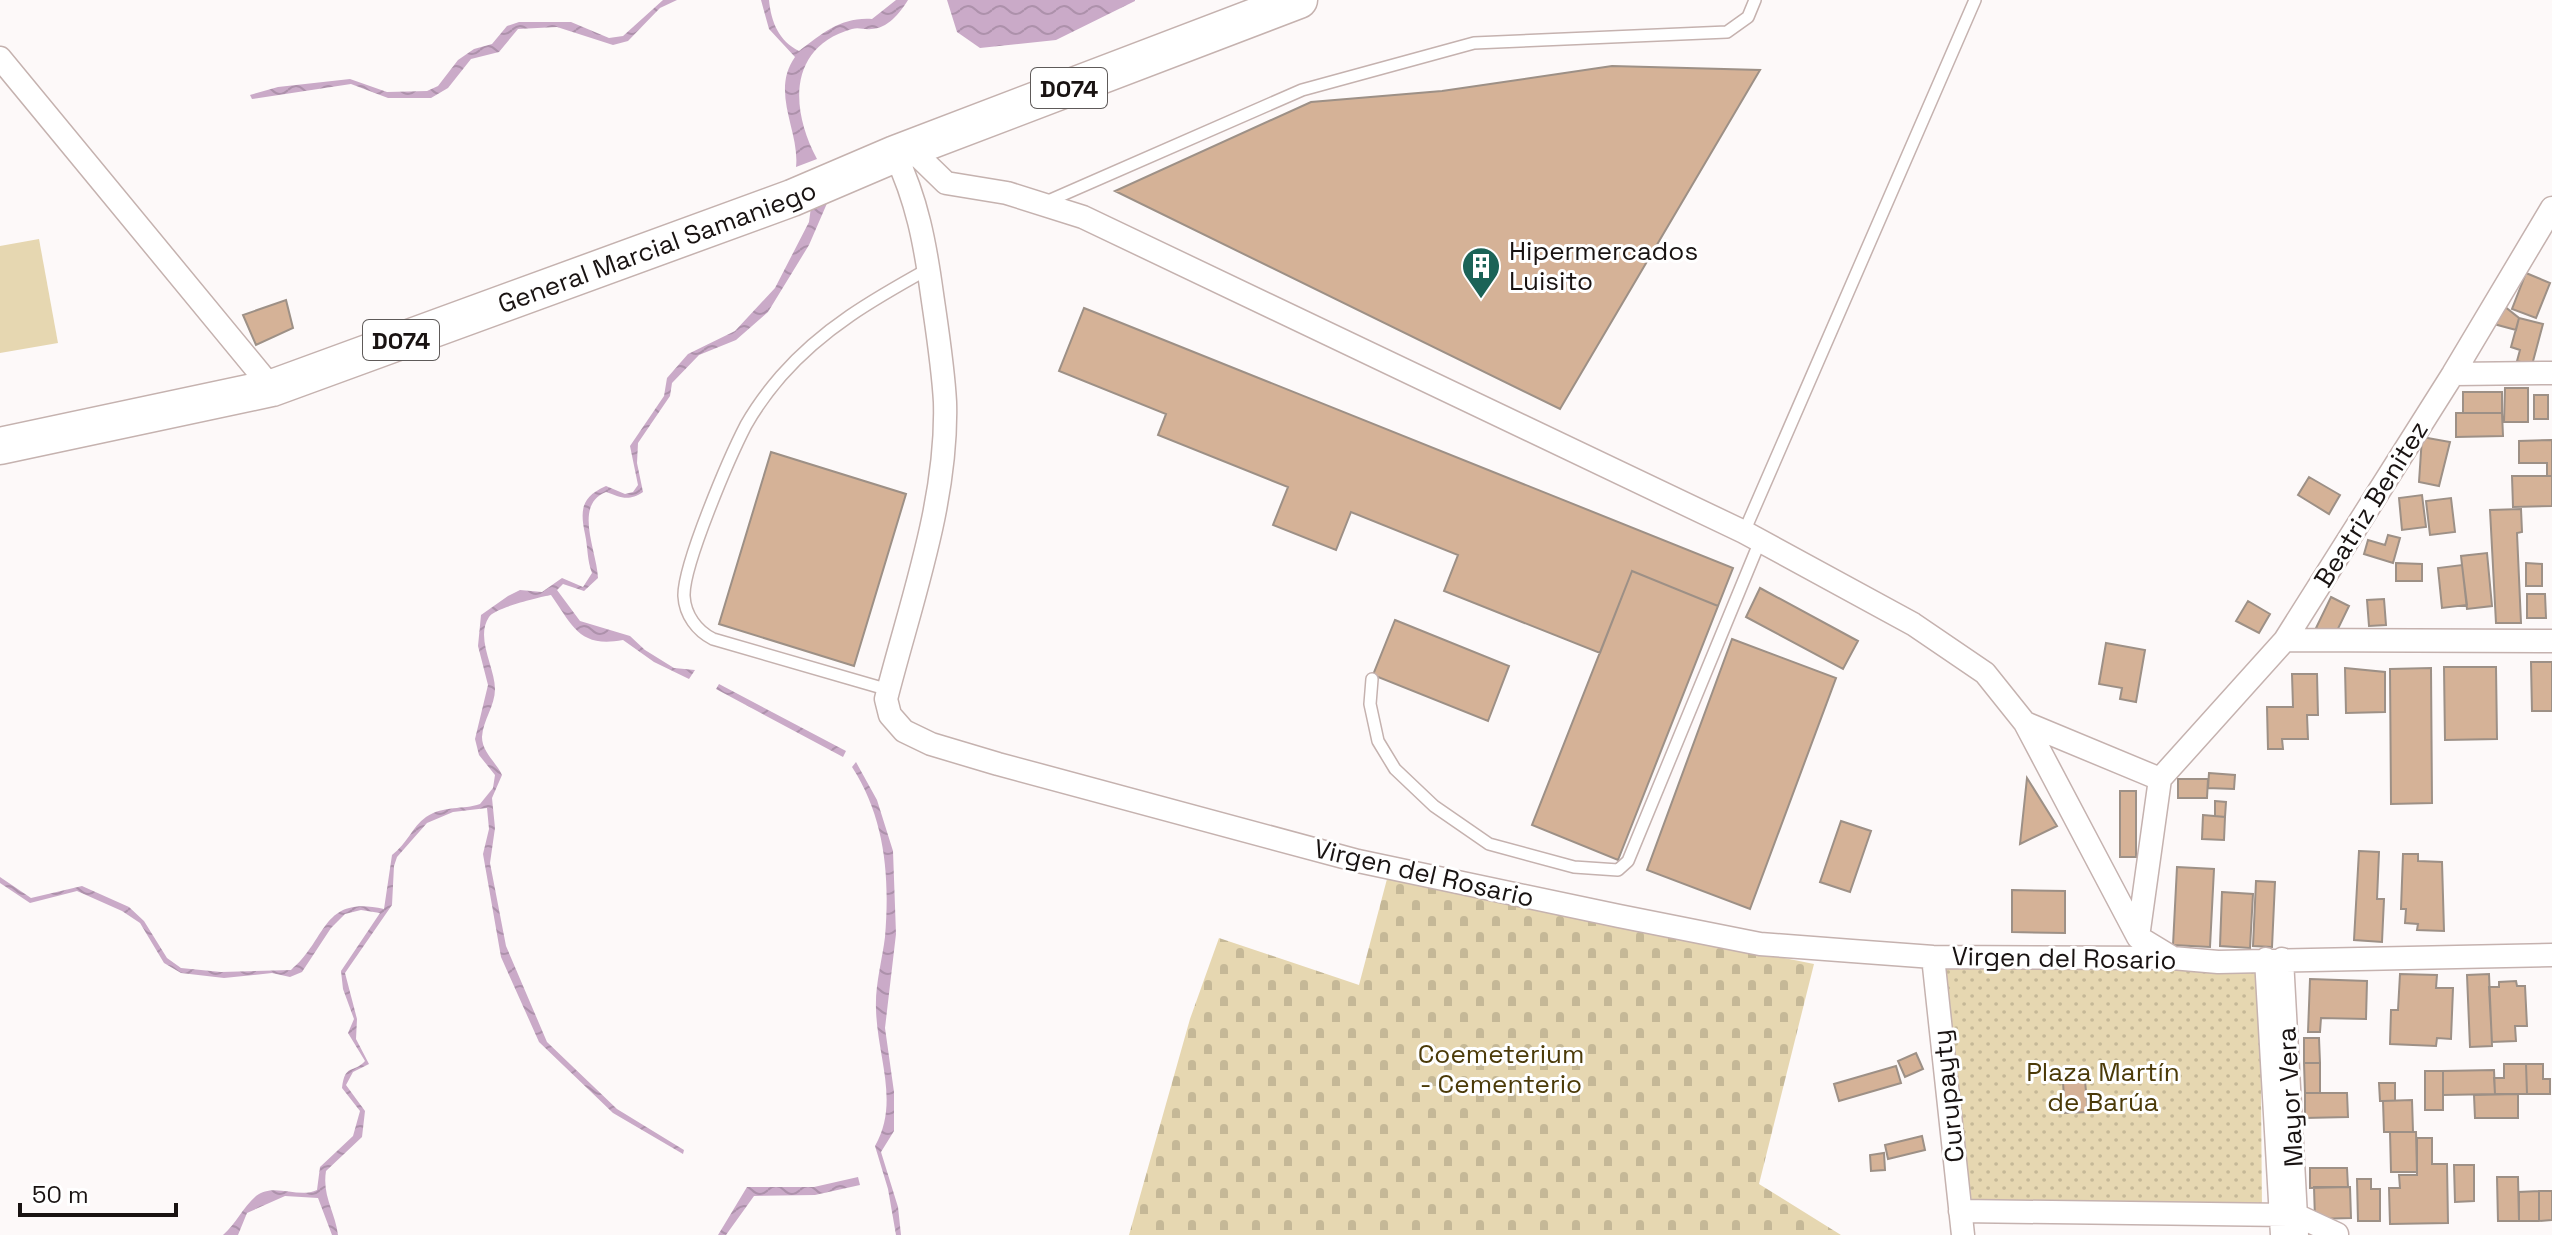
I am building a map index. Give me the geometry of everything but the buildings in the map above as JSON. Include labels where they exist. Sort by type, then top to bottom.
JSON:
[{"type":"main road","name":"General Marcial Samaniego","points":[[0,446],[272,388],[792,198],[902,151],[1299,0]]},
{"type":"street","points":[[0,58],[272,388]]},
{"type":"street","points":[[902,151],[946,183],[1007,193],[1083,217],[1752,536],[1925,632],[1985,673],[2025,723],[2138,937],[2172,958]]},
{"type":"street","points":[[889,690],[929,533],[941,464],[945,403],[929,268],[902,151]]},
{"type":"street","name":"Beatriz Benitez","points":[[2160,779],[2285,640],[2453,374],[2552,208]]},
{"type":"street","points":[[2453,374],[2552,373]]},
{"type":"street","points":[[2285,640],[2552,641]]},
{"type":"street","name":"Virgen del Rosario","points":[[889,690],[887,708],[896,723],[931,744],[1358,861],[1760,944],[1933,957],[2172,958],[2218,962],[2552,955]]},
{"type":"street","points":[[2025,723],[2160,779],[2138,937]]},
{"type":"street","name":"Curupayty","points":[[1933,957],[1963,1235]]},
{"type":"street","name":"Mayor Vera","points":[[2274,959],[2289,1225]]},
{"type":"street","points":[[1960,1211],[2289,1225],[2358,1235]]},
{"type":"street","points":[[2328,1235],[2337,1234]]},
{"type":"lane","points":[[1042,204],[1302,90],[1474,43],[1727,32],[1748,17],[1755,0]]},
{"type":"lane","points":[[1372,679],[1371,720],[1378,741],[1395,769],[1434,806],[1489,844],[1574,867],[1618,870],[1628,861],[1752,536],[1975,0]]},
{"type":"lane","points":[[889,690],[713,639],[700,632],[688,613],[684,597],[688,565],[747,424],[781,376],[828,330],[929,268]]},
{"type":"green space","points":[[39,239],[58,343],[0,353],[0,246]]},
{"type":"green space","name":"Coemeterium - Cementerio","points":[[1387,879],[1814,964],[1759,1184],[1841,1235],[1129,1235],[1190,1019],[1219,938],[1359,985]]},
{"type":"green space","name":"Plaza Martín de Barúa","points":[[1937,961],[2260,968],[2262,1209],[1972,1203]]},
{"type":"water","points":[[663,0],[677,0],[660,8],[628,41],[613,45],[557,27],[518,29],[499,52],[471,59],[448,88],[431,98],[388,98],[351,84],[252,99],[250,95],[278,87],[350,79],[387,92],[427,91],[438,86],[458,60],[474,49],[492,44],[507,26],[519,22],[571,22],[609,38],[623,36]]},
{"type":"water","points":[[761,0],[769,0],[777,30],[786,42],[799,51],[833,28],[851,21],[872,19],[896,0],[908,0],[888,23],[871,29],[852,29],[831,38],[816,50],[800,82],[799,101],[808,140],[817,159],[796,167],[785,98],[788,70],[795,57],[769,29]]},
{"type":"water","points":[[947,0],[1135,1],[1056,40],[980,48],[957,32]]},
{"type":"water","points":[[828,201],[809,245],[768,312],[736,340],[699,355],[672,383],[670,396],[638,443],[637,463],[643,492],[628,498],[606,492],[596,498],[591,507],[589,530],[598,578],[584,591],[563,584],[557,590],[580,621],[630,636],[645,650],[674,668],[695,670],[689,679],[654,662],[623,640],[596,641],[587,637],[572,625],[551,595],[499,610],[489,617],[485,625],[485,643],[495,689],[482,737],[487,752],[502,775],[492,798],[495,828],[490,863],[506,946],[547,1042],[617,1109],[684,1150],[683,1154],[613,1113],[539,1042],[501,957],[483,854],[489,829],[487,808],[453,812],[427,823],[397,857],[392,905],[345,973],[357,1019],[356,1039],[369,1064],[353,1072],[346,1085],[365,1111],[362,1137],[326,1171],[327,1196],[338,1235],[332,1235],[318,1198],[285,1196],[247,1213],[238,1235],[223,1235],[251,1200],[263,1192],[302,1193],[317,1190],[320,1167],[353,1136],[360,1111],[342,1088],[343,1080],[347,1072],[365,1061],[348,1033],[354,1019],[343,989],[341,971],[380,913],[361,910],[345,914],[331,928],[302,972],[290,977],[272,973],[224,978],[181,973],[164,963],[140,923],[122,911],[77,891],[30,903],[0,883],[0,877],[31,898],[82,886],[129,907],[144,921],[167,958],[181,968],[221,972],[291,970],[337,914],[348,908],[363,906],[384,909],[392,855],[417,826],[426,817],[440,811],[480,804],[493,788],[495,775],[479,755],[475,739],[488,685],[478,646],[481,615],[520,590],[542,592],[562,578],[583,587],[592,573],[583,518],[587,500],[606,486],[625,494],[633,492],[638,485],[630,446],[664,396],[667,378],[688,354],[735,331],[775,288],[809,222],[811,207]]},
{"type":"water","points":[[719,684],[846,751],[843,757],[716,689]]},
{"type":"water","points":[[856,762],[877,800],[893,851],[896,934],[885,1028],[894,1092],[894,1131],[881,1152],[898,1207],[901,1235],[896,1235],[888,1189],[875,1146],[882,1130],[887,1096],[876,1009],[887,892],[883,848],[872,806],[852,767]]},
{"type":"water","points":[[858,1177],[860,1185],[815,1195],[754,1196],[726,1235],[718,1235],[747,1187],[814,1187]]},
{"type":"place","name":"Hipermercados Luisito","points":[[1481,300]]}]
